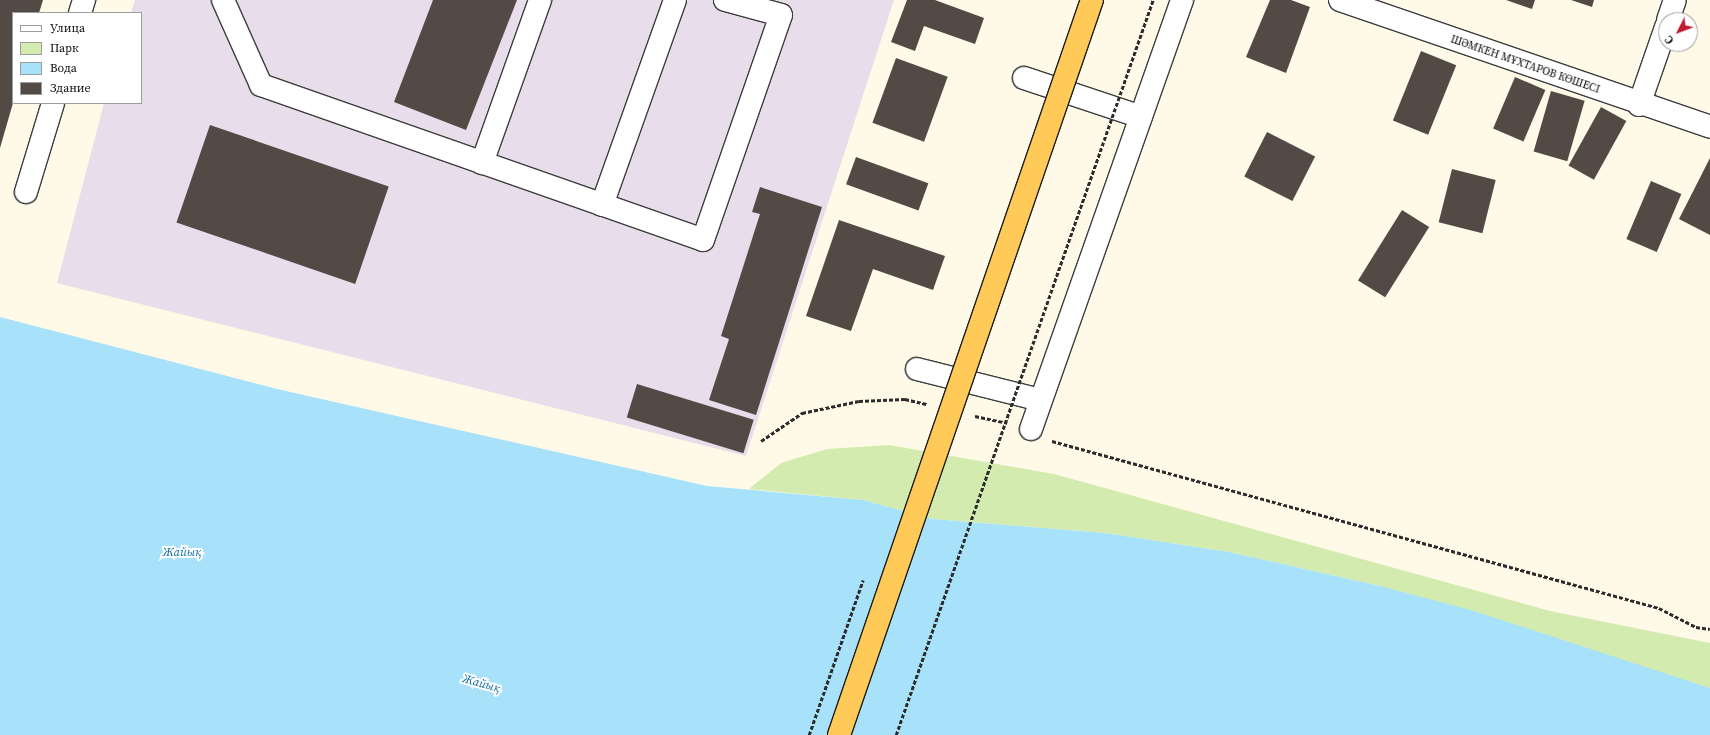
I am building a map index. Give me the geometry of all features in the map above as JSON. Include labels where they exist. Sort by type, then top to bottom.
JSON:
[{"type":"main road","points":[[839,735],[1092,0]]},
{"type":"street","points":[[80,12],[84,0]]},
{"type":"street","points":[[223,0],[261,85],[703,240],[781,15],[725,0]]},
{"type":"street","points":[[482,163],[540,0]]},
{"type":"street","points":[[602,205],[675,0]]},
{"type":"street","points":[[1031,429],[1182,0]]},
{"type":"street","name":"ШӘМКЕН МҰХТАРОВ КӨШЕСІ","points":[[1340,0],[1639,105],[1710,128]]},
{"type":"street","points":[[1671,12],[1676,0]]},
{"type":"street","points":[[1639,105],[1658,50]]},
{"type":"street","points":[[1024,78],[1141,117]]},
{"type":"street","points":[[26,192],[53,104]]},
{"type":"street","points":[[917,368],[1040,400]]},
{"type":"path","points":[[896,735],[1153,0]]},
{"type":"path","points":[[761,441],[802,413],[859,401],[905,399],[935,406]]},
{"type":"path","points":[[972,415],[1031,429],[1052,442],[1659,608],[1696,627],[1710,629]]},
{"type":"shaded area","points":[[135,0],[894,0],[746,456],[57,283],[104,104],[142,104],[142,12],[131,12]]},
{"type":"green space","points":[[889,445],[1054,474],[1550,611],[1710,643],[1710,688],[1380,586],[1229,552],[1105,533],[933,519],[863,500],[749,489],[781,463],[827,449]]},
{"type":"water","name":"Жайық","points":[[0,317],[277,389],[707,486],[863,500],[933,519],[1105,533],[1229,552],[1380,586],[1474,611],[1710,688],[1710,735],[0,735]]},
{"type":"building","points":[[0,0],[43,0],[39,12],[12,12],[13,104],[0,148]]},
{"type":"building","points":[[433,0],[517,0],[466,130],[394,102]]},
{"type":"building","points":[[907,0],[935,0],[984,18],[975,44],[924,26],[915,51],[891,42]]},
{"type":"building","points":[[1270,0],[1291,0],[1310,7],[1286,73],[1246,57]]},
{"type":"building","points":[[1506,0],[1535,0],[1532,9]]},
{"type":"building","points":[[1571,0],[1594,0],[1592,7]]},
{"type":"building","points":[[1421,51],[1456,65],[1428,135],[1393,121]]},
{"type":"building","points":[[896,58],[948,77],[924,142],[872,123]]},
{"type":"building","points":[[1515,77],[1545,90],[1523,141],[1493,129]]},
{"type":"building","points":[[1551,91],[1585,101],[1567,161],[1534,152]]},
{"type":"building","points":[[1601,107],[1626,121],[1594,180],[1569,166]]},
{"type":"building","points":[[210,125],[389,187],[355,284],[176,222]]},
{"type":"building","points":[[1267,132],[1315,157],[1292,201],[1244,177]]},
{"type":"building","points":[[856,157],[928,183],[918,211],[846,184]]},
{"type":"building","points":[[1710,158],[1710,235],[1679,219]]},
{"type":"building","points":[[1452,169],[1496,180],[1482,233],[1439,222]]},
{"type":"building","points":[[1651,181],[1681,194],[1657,252],[1626,239]]},
{"type":"building","points":[[760,187],[822,207],[756,415],[709,400],[729,339],[721,336],[760,214],[752,212]]},
{"type":"building","points":[[1402,210],[1429,227],[1385,297],[1358,280]]},
{"type":"building","points":[[839,220],[945,256],[933,290],[873,269],[851,331],[806,316]]},
{"type":"building","points":[[637,384],[754,420],[743,453],[627,417]]}]
